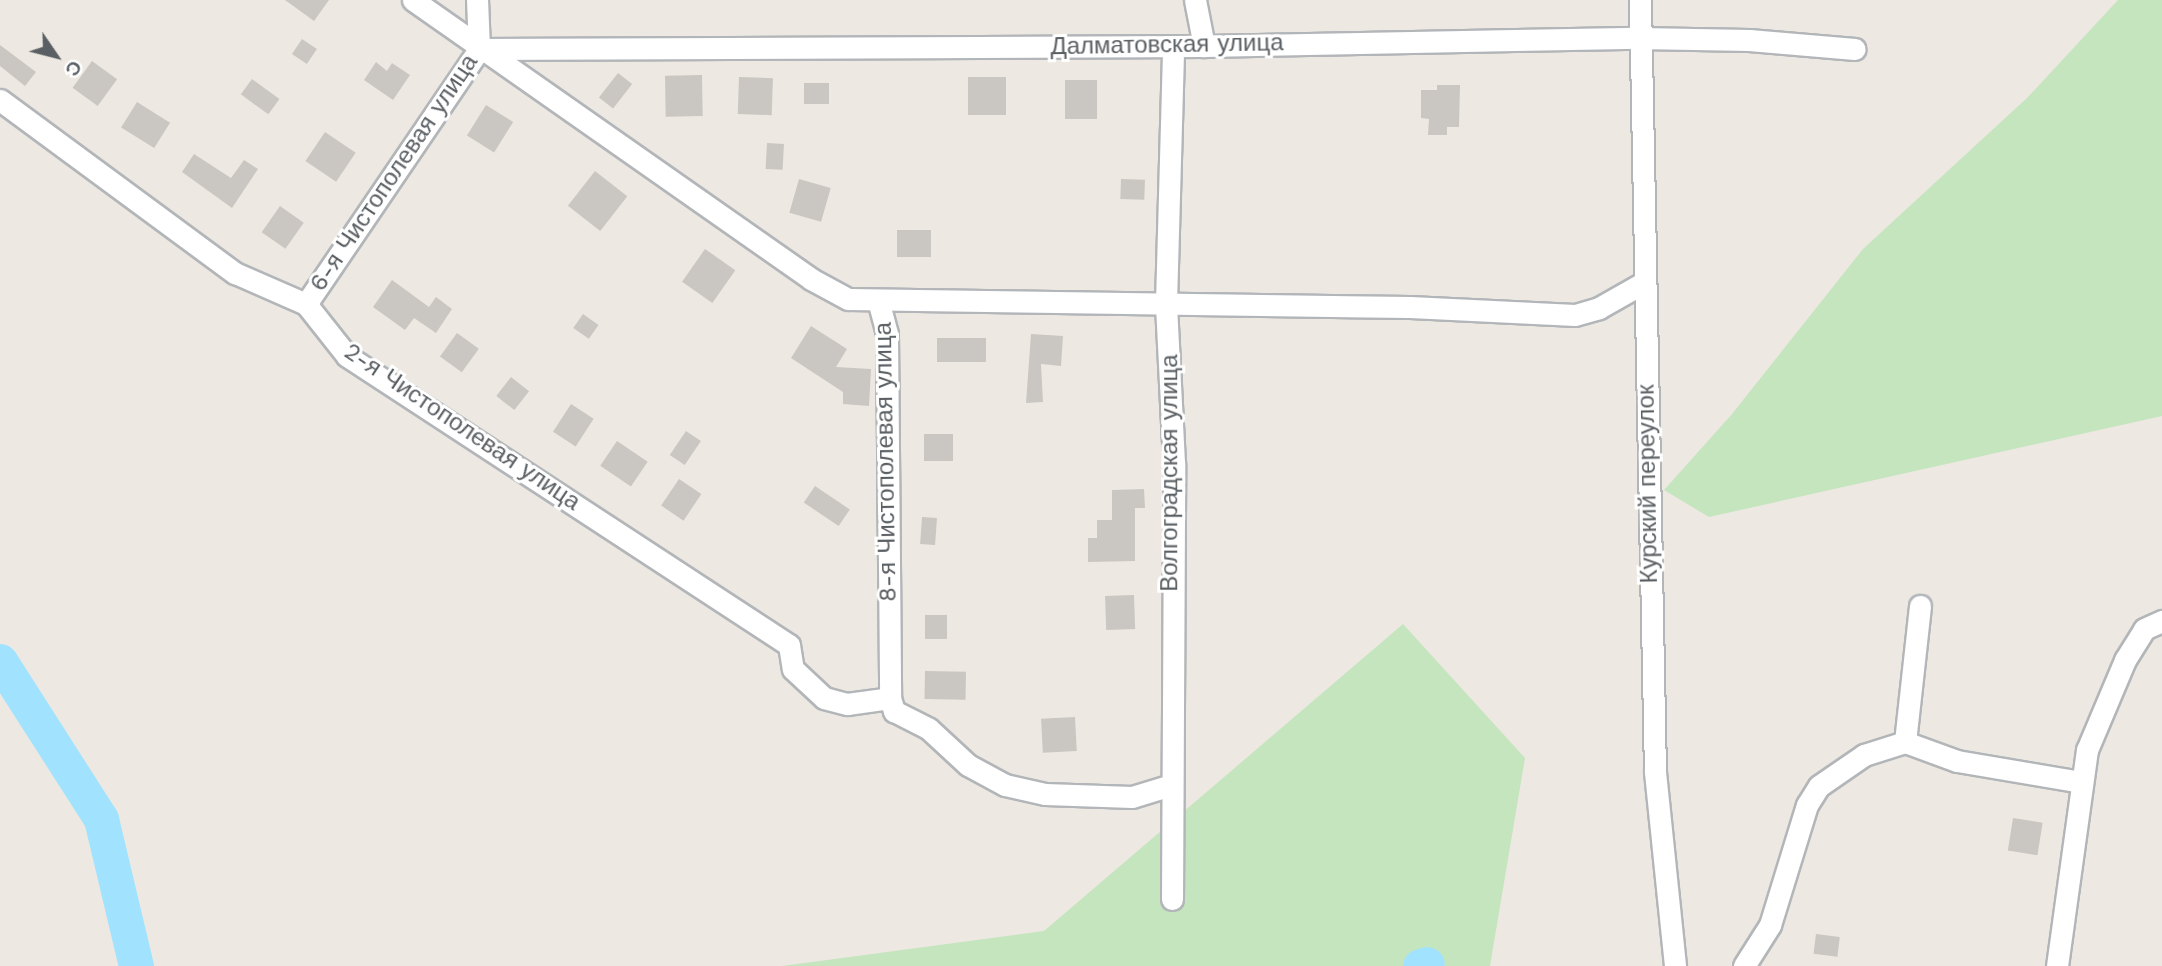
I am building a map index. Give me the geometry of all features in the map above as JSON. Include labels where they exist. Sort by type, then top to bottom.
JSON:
[{"type":"street","name":"8-я Чистополевая улица","points":[[413,0],[479,49],[829,291],[848,299],[878,300],[887,334],[890,698]]},
{"type":"street","name":"6-я Чистополевая улица","points":[[306,304],[479,49],[477,0]]},
{"type":"street","points":[[1195,0],[1204,46]]},
{"type":"street","name":"Курский переулок","points":[[1640,0],[1643,283],[1656,814],[1675,966]]},
{"type":"street","name":"Далматовская улица","points":[[479,49],[1204,46],[1639,38],[1749,40],[1855,50]]},
{"type":"street","name":"Волгоградская улица","points":[[1172,899],[1174,463],[1166,303],[1173,46]]},
{"type":"street","name":"2-я Чистополевая улица","points":[[0,100],[235,273],[306,304],[347,356],[789,645],[793,669],[824,698],[847,704],[890,698]]},
{"type":"street","points":[[878,300],[1166,303],[1575,315],[1598,308],[1643,283]]},
{"type":"street","points":[[1905,742],[1920,606]]},
{"type":"street","points":[[2057,966],[2087,750],[2125,660],[2144,629],[2162,621]]},
{"type":"street","points":[[890,698],[894,711],[929,729],[968,765],[1005,785],[1045,794],[1132,796],[1171,785]]},
{"type":"street","points":[[1744,966],[1770,925],[1795,836],[1819,786],[1864,755],[1905,742],[1957,761],[2081,782]]},
{"type":"green space","points":[[2118,0],[2162,0],[2162,416],[1709,517],[1664,490],[1732,414],[1863,249],[2028,97]]},
{"type":"green space","points":[[1403,624],[1525,758],[1490,966],[782,966],[1044,931]]},
{"type":"building","points":[[285,0],[329,0],[314,21]]},
{"type":"building","points":[[302,39],[317,49],[307,64],[292,54]]},
{"type":"building","points":[[0,45],[36,72],[25,86],[0,66]]},
{"type":"building","points":[[92,61],[117,79],[98,106],[73,88]]},
{"type":"building","points":[[376,62],[387,71],[392,63],[410,75],[393,100],[364,80]]},
{"type":"building","points":[[618,73],[632,84],[613,109],[599,97]]},
{"type":"building","points":[[702,75],[703,116],[666,117],[665,76]]},
{"type":"building","points":[[739,77],[773,78],[772,115],[738,114]]},
{"type":"building","points":[[968,77],[1006,77],[1006,115],[968,115]]},
{"type":"building","points":[[252,79],[280,99],[268,114],[241,94]]},
{"type":"building","points":[[1065,80],[1097,80],[1097,119],[1065,119]]},
{"type":"building","points":[[804,83],[829,83],[829,104],[804,104]]},
{"type":"building","points":[[1437,85],[1460,85],[1459,127],[1447,127],[1447,135],[1428,135],[1429,119],[1421,118],[1421,90],[1437,90]]},
{"type":"building","points":[[137,102],[170,123],[154,148],[121,127]]},
{"type":"building","points":[[486,105],[513,122],[494,152],[467,136]]},
{"type":"building","points":[[325,132],[356,153],[336,182],[305,161]]},
{"type":"building","points":[[767,143],[784,144],[783,170],[766,169]]},
{"type":"building","points":[[194,154],[231,178],[244,160],[258,169],[232,208],[182,172]]},
{"type":"building","points":[[595,171],[627,196],[600,231],[568,206]]},
{"type":"building","points":[[799,179],[831,188],[821,222],[789,213]]},
{"type":"building","points":[[1121,179],[1145,180],[1144,200],[1120,199]]},
{"type":"building","points":[[280,206],[304,223],[285,249],[262,232]]},
{"type":"building","points":[[897,230],[931,230],[931,257],[897,257]]},
{"type":"building","points":[[705,249],[735,270],[712,303],[682,282]]},
{"type":"building","points":[[392,280],[429,307],[436,297],[452,309],[436,333],[414,318],[405,330],[373,307]]},
{"type":"building","points":[[583,314],[599,325],[589,339],[573,328]]},
{"type":"building","points":[[811,326],[847,349],[836,367],[871,369],[869,406],[843,404],[843,392],[791,358]]},
{"type":"building","points":[[457,333],[479,349],[462,372],[440,356]]},
{"type":"building","points":[[1031,334],[1063,336],[1061,366],[1041,364],[1043,402],[1026,403]]},
{"type":"building","points":[[937,338],[986,338],[986,362],[937,362]]},
{"type":"building","points":[[511,377],[529,391],[514,410],[496,396]]},
{"type":"building","points":[[571,404],[594,419],[576,446],[553,432]]},
{"type":"building","points":[[686,431],[701,441],[685,465],[670,455]]},
{"type":"building","points":[[924,434],[953,434],[953,461],[924,461]]},
{"type":"building","points":[[617,441],[648,462],[631,487],[600,466]]},
{"type":"building","points":[[679,479],[701,494],[683,521],[661,506]]},
{"type":"building","points":[[815,486],[850,509],[839,526],[804,503]]},
{"type":"building","points":[[1144,489],[1145,508],[1135,508],[1135,561],[1088,562],[1088,538],[1097,538],[1097,520],[1112,520],[1112,490]]},
{"type":"building","points":[[922,517],[937,518],[935,545],[920,544]]},
{"type":"building","points":[[1134,595],[1135,629],[1106,630],[1105,596]]},
{"type":"building","points":[[925,615],[947,615],[947,639],[925,639]]},
{"type":"building","points":[[925,671],[966,672],[966,700],[925,699]]},
{"type":"building","points":[[1075,717],[1077,751],[1043,753],[1041,719]]},
{"type":"building","points":[[2013,818],[2043,823],[2037,855],[2008,851]]},
{"type":"building","points":[[1816,934],[1840,937],[1837,957],[1814,954]]},
{"type":"waterway","points":[[0,661],[101,819],[136,966]]},
{"type":"waterway","points":[[1420,966],[1427,964]]}]
